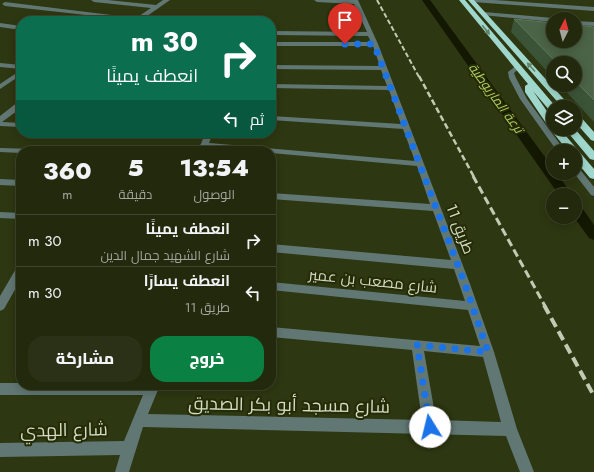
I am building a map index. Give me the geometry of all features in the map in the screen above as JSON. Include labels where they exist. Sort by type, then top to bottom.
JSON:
[{"type":"highway","points":[[462,0],[546,101]]},
{"type":"highway","points":[[472,0],[561,100]]},
{"type":"highway","points":[[530,83],[528,88],[529,92],[546,117]]},
{"type":"highway","points":[[582,124],[594,138]]},
{"type":"highway","points":[[560,136],[567,144]]},
{"type":"highway","points":[[576,136],[594,157]]},
{"type":"highway","points":[[582,162],[594,176]]},
{"type":"street","points":[[2,5],[14,0]]},
{"type":"street","points":[[94,0],[156,7]]},
{"type":"street","points":[[143,16],[167,0]]},
{"type":"street","points":[[317,0],[355,1]]},
{"type":"street","points":[[472,0],[594,9]]},
{"type":"street","name":"طريق 11","points":[[355,1],[374,44],[473,306],[510,429],[527,472]]},
{"type":"street","points":[[2,5],[101,16]]},
{"type":"street","points":[[484,14],[546,19]]},
{"type":"street","points":[[582,23],[594,24]]},
{"type":"street","points":[[0,25],[16,27]]},
{"type":"street","points":[[276,33],[370,34]]},
{"type":"street","points":[[276,44],[374,44]]},
{"type":"street","points":[[0,65],[16,67]]},
{"type":"street","points":[[276,67],[383,68]]},
{"type":"street","points":[[517,67],[511,72],[511,78],[527,104],[556,144]]},
{"type":"street","points":[[0,87],[16,76]]},
{"type":"street","points":[[276,86],[391,88]]},
{"type":"street","points":[[0,120],[16,109]]},
{"type":"street","points":[[276,118],[406,127]]},
{"type":"street","points":[[0,124],[16,125]]},
{"type":"street","points":[[0,150],[16,150]]},
{"type":"street","points":[[276,152],[420,164]]},
{"type":"street","points":[[582,178],[594,193]]},
{"type":"street","points":[[0,182],[16,183]]},
{"type":"street","points":[[276,196],[436,208]]},
{"type":"street","points":[[0,215],[16,216]]},
{"type":"street","points":[[276,248],[458,265]]},
{"type":"street","points":[[0,306],[16,279]]},
{"type":"street","name":"شارع مصعب بن عمير","points":[[276,286],[473,306]]},
{"type":"street","points":[[276,332],[488,352]]},
{"type":"street","points":[[417,345],[430,427]]},
{"type":"street","points":[[0,389],[16,389]]},
{"type":"street","points":[[122,472],[128,448],[152,390]]},
{"type":"street","name":"شارع مسجد أبو بكر الصديق","points":[[139,420],[510,429]]},
{"type":"street","name":"شارع الهدي","points":[[0,450],[128,448]]},
{"type":"building","points":[[514,19],[546,22],[546,48],[582,48],[582,26],[594,27],[594,100],[582,88],[582,56],[550,56]]},
{"type":"waterway","name":"ترعة الماريوطية","points":[[426,0],[561,188]]},
{"type":"waterway","name":"ترعة الماريوطية","points":[[582,218],[594,235]]},
{"type":"railway","points":[[377,0],[419,77]]},
{"type":"railway","points":[[419,76],[474,177]]},
{"type":"railway","points":[[473,176],[545,306]]},
{"type":"railway","points":[[544,305],[594,396]]},
{"type":"route","points":[[345,44],[374,44],[465,284],[488,352],[417,345],[430,427]]}]
